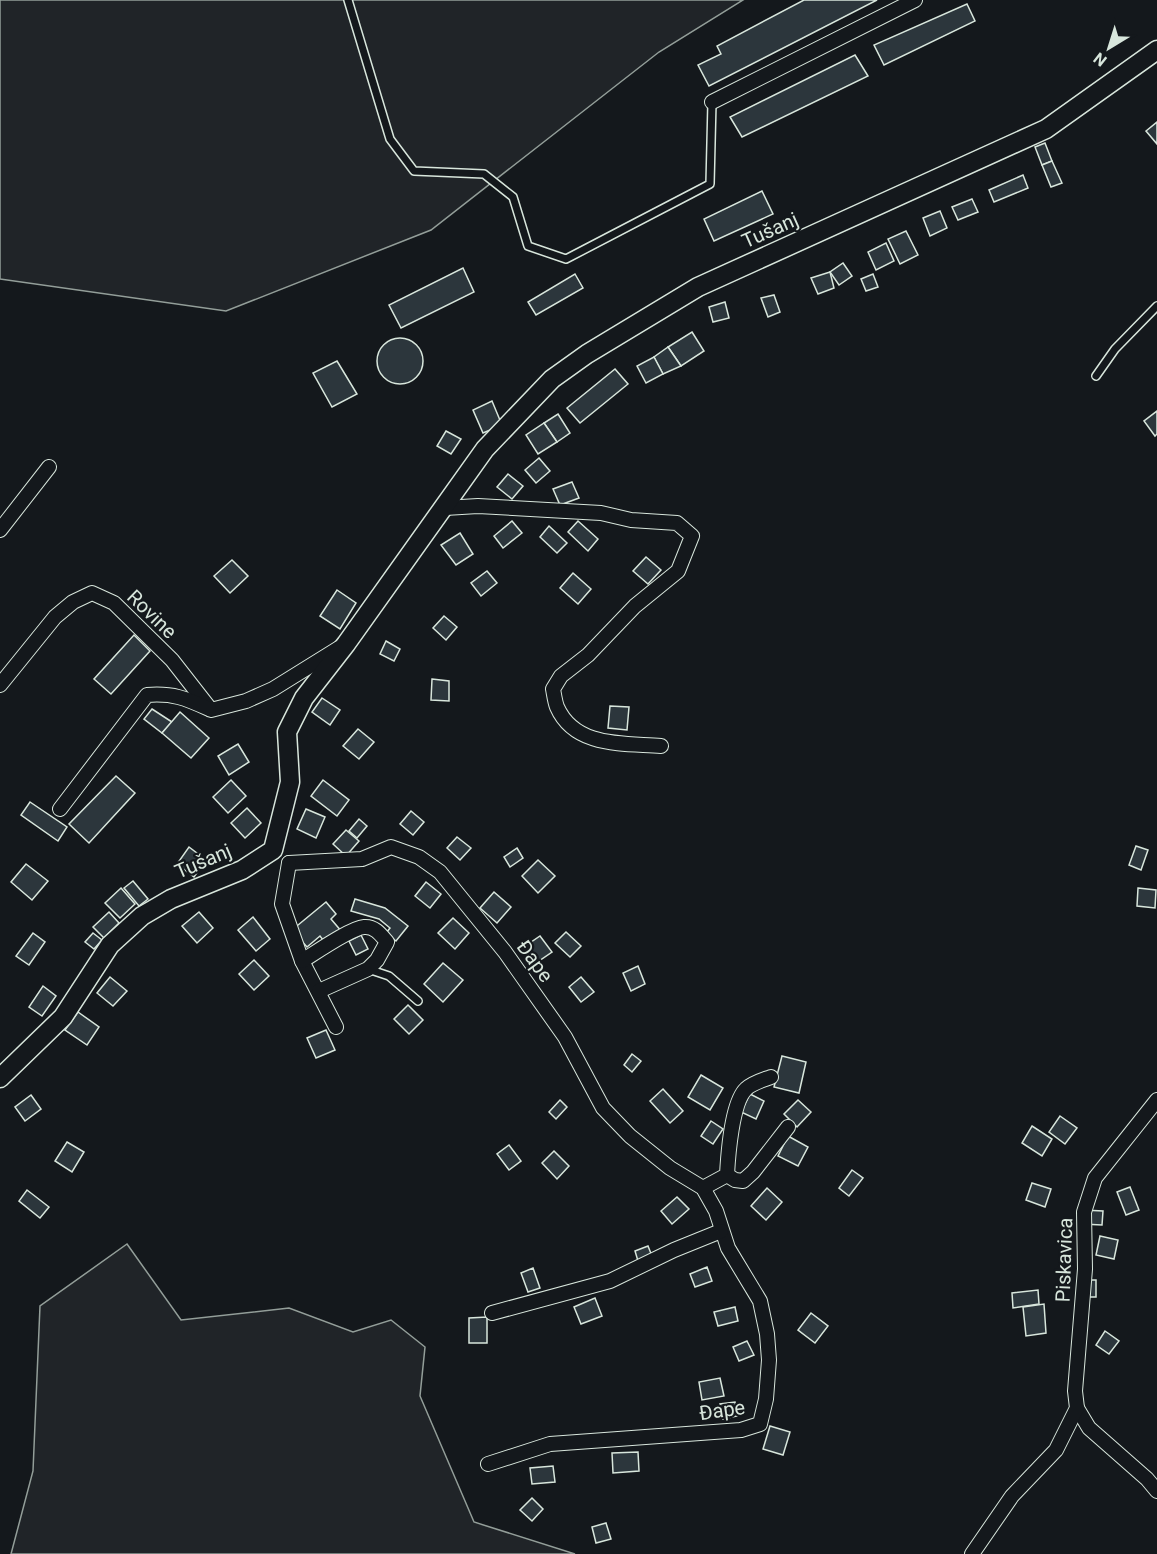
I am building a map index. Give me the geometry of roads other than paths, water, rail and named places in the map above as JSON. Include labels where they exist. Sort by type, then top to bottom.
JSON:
[{"type":"street","points":[[712,102],[915,0]]},
{"type":"street","name":"Tušanj","points":[[0,1078],[63,1017],[110,945],[142,916],[171,899],[242,870],[273,850],[290,782],[287,732],[304,698],[445,508],[485,449],[552,379],[587,354],[698,287],[1046,129],[1157,50]]},
{"type":"street","points":[[0,530],[50,467]]},
{"type":"street","points":[[445,508],[499,507],[601,513],[631,520],[677,523],[692,536],[678,571],[635,606],[588,655],[561,676],[553,688],[557,707],[572,729],[594,740],[661,746]]},
{"type":"street","name":"Rovine","points":[[0,685],[55,617],[72,602],[92,593],[114,603],[172,660],[211,710]]},
{"type":"street","name":"Tušanj","points":[[211,710],[246,701],[273,689],[346,644]]},
{"type":"street","points":[[60,809],[147,695],[180,696],[211,710]]},
{"type":"street","name":"Đape","points":[[289,863],[363,859],[391,847],[419,857],[440,872],[505,952],[565,1037],[603,1108],[630,1136],[662,1162],[703,1188],[716,1211],[728,1248],[760,1301],[767,1334],[769,1360],[766,1400],[760,1424],[741,1430],[550,1444],[488,1464]]},
{"type":"street","points":[[273,850],[289,863],[282,904],[302,961],[336,1027]]},
{"type":"street","points":[[302,961],[365,927],[376,930],[387,942],[377,960],[368,969],[319,992]]},
{"type":"street","points":[[727,1175],[732,1124],[744,1090],[771,1077]]},
{"type":"street","name":"Piskavica","points":[[972,1554],[1012,1496],[1056,1450],[1077,1408],[1075,1390],[1085,1269],[1084,1212],[1095,1178],[1157,1100]]},
{"type":"street","points":[[727,1175],[735,1180],[743,1181],[753,1173],[788,1127]]},
{"type":"street","points":[[703,1188],[727,1175]]},
{"type":"street","points":[[492,1313],[610,1281],[674,1250],[721,1231]]},
{"type":"street","points":[[1077,1408],[1089,1428],[1147,1479],[1157,1491]]},
{"type":"lane","points":[[348,0],[390,139],[414,171],[484,174],[513,197],[528,246],[566,259],[710,184],[712,102]]},
{"type":"lane","points":[[1096,376],[1115,349],[1157,306]]},
{"type":"lane","points":[[368,969],[388,976],[417,1001]]}]
